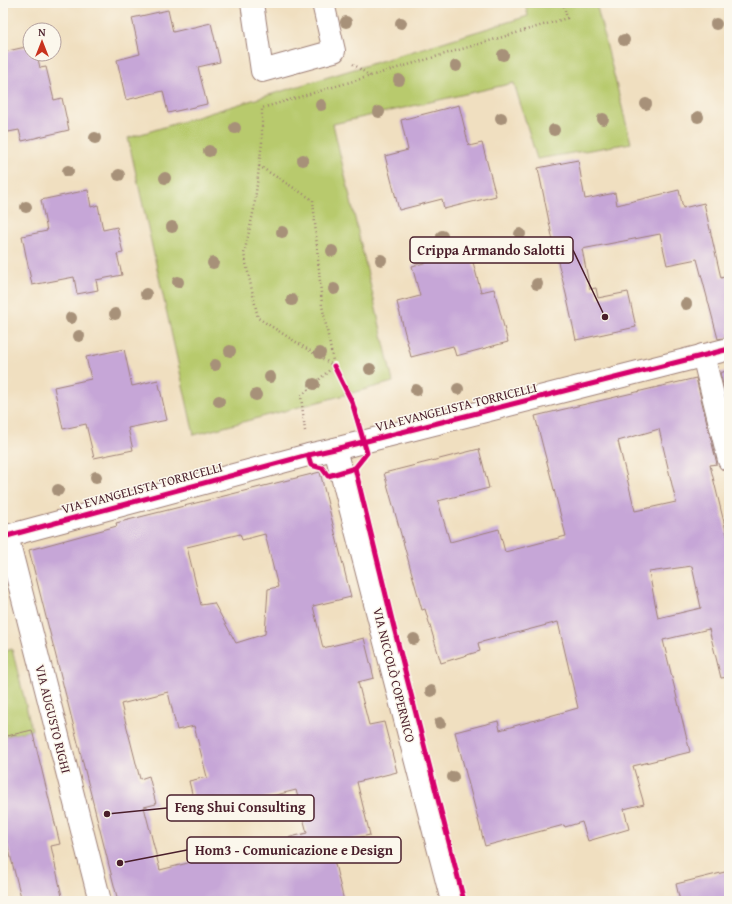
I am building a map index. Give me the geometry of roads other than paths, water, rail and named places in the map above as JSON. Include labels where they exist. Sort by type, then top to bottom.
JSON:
[{"type":"street","points":[[252,3],[262,71],[334,51],[323,3]]},
{"type":"street","name":"VIA EVANGELISTA TORRICELLI","points":[[5,536],[308,455],[729,349]]},
{"type":"street","points":[[703,355],[729,460]]},
{"type":"street","name":"VIA NICCOLÒ COPERNICO","points":[[335,449],[452,901]]},
{"type":"street","name":"VIA AUGUSTO RIGHI","points":[[5,536],[100,901]]},
{"type":"place","name":"Crippa Armando Salotti","points":[[605,317]]},
{"type":"place","name":"Feng Shui Consulting","points":[[107,814]]},
{"type":"place","name":"Hom3 - Comunicazione e Design","points":[[120,863]]}]
